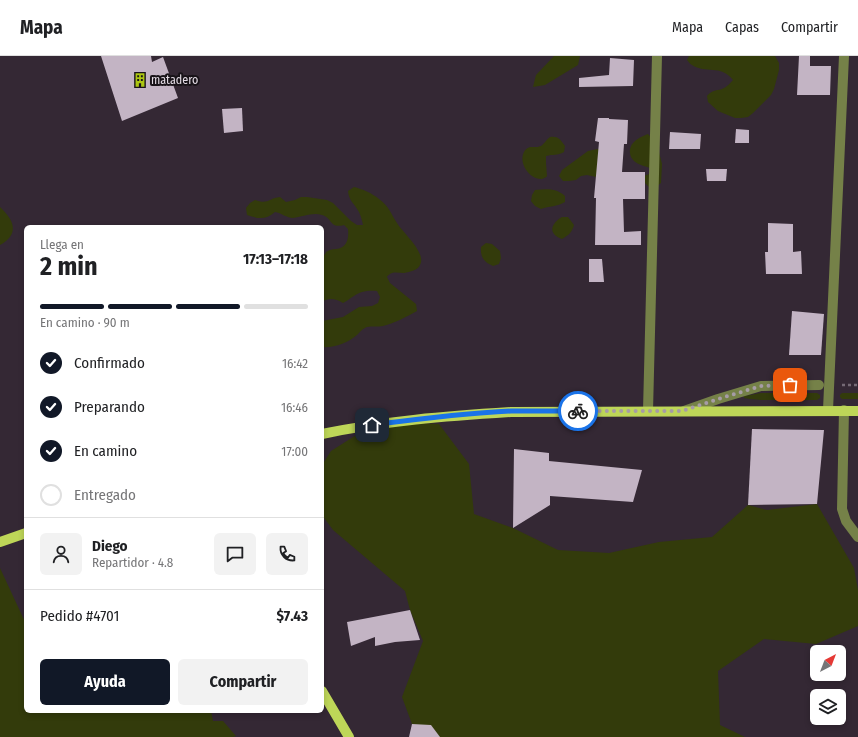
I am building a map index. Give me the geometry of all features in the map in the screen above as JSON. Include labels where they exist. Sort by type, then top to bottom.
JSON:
[{"type":"main road","points":[[324,434],[372,425],[455,415],[511,412],[858,411]]},
{"type":"main road","points":[[0,542],[24,534]]},
{"type":"main road","points":[[324,694],[349,737]]},
{"type":"street","points":[[648,412],[657,56]]},
{"type":"street","points":[[828,410],[844,56]]},
{"type":"street","points":[[682,411],[761,386],[819,385]]},
{"type":"street","points":[[844,410],[842,509],[846,521],[858,537]]},
{"type":"green space","points":[[554,56],[580,56],[578,65],[545,85],[533,87],[536,75]]},
{"type":"green space","points":[[689,56],[775,56],[779,63],[779,70],[774,89],[771,95],[748,117],[735,118],[718,111],[708,102],[707,96],[712,92],[722,89],[733,80],[723,72],[697,68],[687,60]]},
{"type":"green space","points":[[648,134],[657,144],[662,164],[661,183],[656,187],[649,187],[644,182],[644,176],[649,174],[652,169],[636,162],[630,154],[630,149],[633,143],[639,138]]},
{"type":"green space","points":[[550,137],[555,137],[560,140],[565,146],[564,152],[546,156],[547,176],[542,179],[538,179],[529,174],[526,170],[523,161],[524,152],[530,147],[541,146]]},
{"type":"green space","points":[[602,148],[601,178],[587,175],[581,176],[576,180],[563,181],[559,176],[562,170],[588,151]]},
{"type":"green space","points":[[354,187],[364,190],[376,197],[388,207],[397,223],[417,249],[421,260],[418,268],[406,273],[391,273],[387,277],[390,283],[416,304],[417,311],[387,325],[367,327],[353,338],[341,344],[331,347],[324,347],[324,321],[343,317],[359,307],[372,306],[378,303],[380,297],[377,291],[368,291],[359,293],[343,303],[332,299],[324,301],[324,255],[332,249],[340,248],[345,245],[348,239],[348,229],[344,225],[336,226],[328,218],[319,214],[311,214],[293,218],[275,212],[265,218],[258,218],[247,215],[246,208],[255,200],[266,202],[280,197],[286,202],[301,197],[307,197],[327,200],[333,203],[351,221],[357,225],[363,225],[359,212],[351,200],[348,191]]},
{"type":"green space","points":[[535,190],[555,190],[565,196],[565,202],[541,209],[535,206],[531,201]]},
{"type":"green space","points":[[0,207],[9,217],[13,227],[10,236],[0,245]]},
{"type":"green space","points":[[562,217],[568,217],[574,225],[570,233],[562,239],[554,234],[552,229],[555,223]]},
{"type":"green space","points":[[486,243],[492,244],[500,251],[501,258],[499,264],[493,266],[483,259],[481,247]]},
{"type":"green space","points":[[761,393],[817,393],[820,395],[820,398],[817,400],[761,400],[744,398],[744,396]]},
{"type":"green space","points":[[842,393],[858,393],[858,399],[842,399],[840,395]]},
{"type":"green space","points":[[399,422],[439,424],[469,464],[474,514],[513,528],[558,550],[609,553],[659,542],[712,537],[748,505],[767,510],[817,504],[854,568],[858,590],[858,626],[816,644],[764,639],[718,671],[720,725],[745,737],[432,737],[412,724],[402,697],[423,641],[410,610],[405,591],[333,530],[324,518],[324,462],[331,451],[372,425]]},
{"type":"green space","points":[[0,568],[24,620],[24,713],[211,713],[213,721],[223,721],[236,736],[233,737],[0,737]]},
{"type":"building","name":"matadero","points":[[101,56],[151,56],[152,62],[163,57],[178,98],[122,121]]},
{"type":"building","points":[[799,56],[810,56],[810,66],[831,66],[830,95],[797,95]]},
{"type":"building","points":[[610,58],[634,60],[633,86],[579,87],[579,78],[609,75]]},
{"type":"building","points":[[242,108],[243,131],[224,133],[222,109]]},
{"type":"building","points":[[598,118],[628,120],[627,144],[624,144],[622,172],[645,172],[645,199],[623,199],[624,232],[641,231],[641,245],[595,245],[596,198],[594,198],[599,142],[595,141]]},
{"type":"building","points":[[736,129],[749,130],[749,143],[735,143]]},
{"type":"building","points":[[670,132],[701,134],[700,149],[669,149]]},
{"type":"building","points":[[706,169],[727,169],[726,181],[707,181]]},
{"type":"building","points":[[768,223],[793,224],[793,252],[801,251],[802,274],[766,274],[765,252],[768,252]]},
{"type":"building","points":[[589,259],[602,259],[604,282],[589,282]]},
{"type":"building","points":[[792,311],[824,314],[821,355],[789,355]]},
{"type":"building","points":[[752,429],[824,430],[817,504],[748,505]]},
{"type":"building","points":[[514,449],[549,453],[549,461],[642,470],[633,502],[550,496],[550,505],[513,528]]},
{"type":"building","points":[[410,610],[420,640],[395,642],[375,646],[375,637],[351,646],[347,622]]},
{"type":"building","points":[[412,724],[431,725],[440,737],[409,737]]},
{"type":"way so far","points":[[578,411],[682,411],[761,386],[790,385]]},
{"type":"place","name":"matadero","points":[[140,80]]},
{"type":"route","points":[[372,425],[455,415],[497,412],[578,411]]}]
